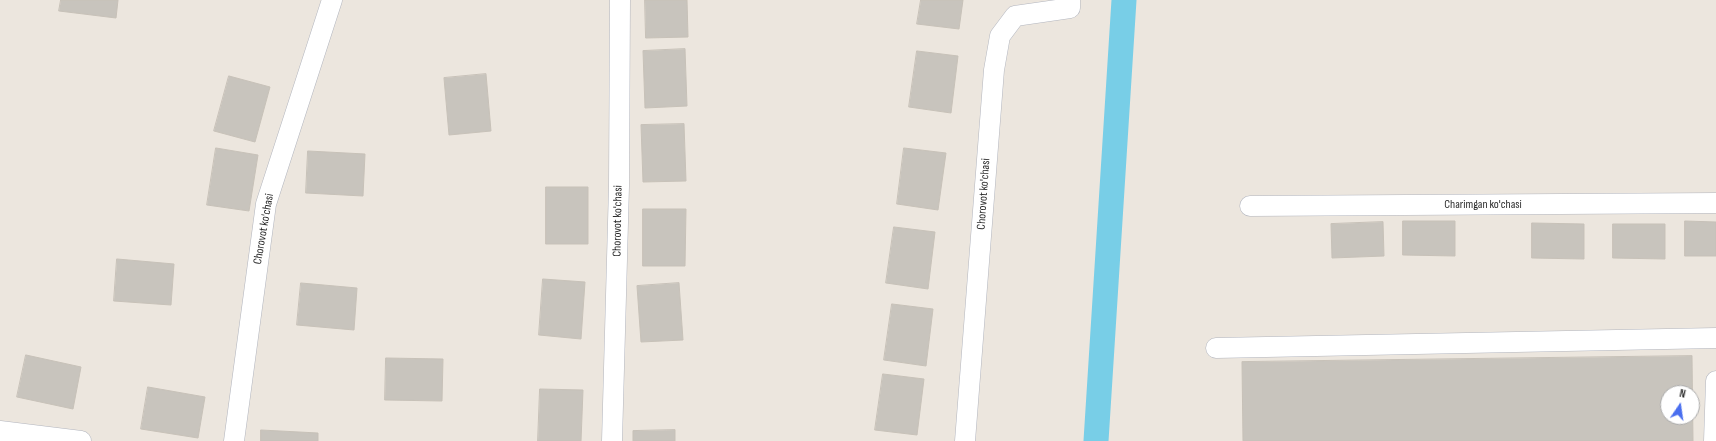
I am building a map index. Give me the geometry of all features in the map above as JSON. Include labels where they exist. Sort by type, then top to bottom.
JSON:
[{"type":"street","name":"Chorovot ko'chasi","points":[[234,441],[266,204],[332,0]]},
{"type":"street","name":"Chorovot ko'chasi","points":[[612,441],[619,186],[620,0]]},
{"type":"street","name":"Chorovot ko'chasi","points":[[965,441],[994,70],[1000,36],[1016,16],[1070,8],[1070,0]]},
{"type":"street","name":"Charimgan ko'chasi","points":[[1250,206],[1716,203]]},
{"type":"street","points":[[1216,348],[1716,338]]},
{"type":"street","points":[[1714,441],[1716,381]]},
{"type":"street","points":[[0,431],[81,441]]},
{"type":"building","points":[[61,0],[118,0],[116,18],[59,11]]},
{"type":"building","points":[[645,0],[687,0],[688,37],[646,38]]},
{"type":"building","points":[[921,0],[963,0],[959,29],[917,24]]},
{"type":"building","points":[[685,49],[687,106],[645,108],[643,51]]},
{"type":"building","points":[[917,51],[958,56],[951,113],[909,107]]},
{"type":"building","points":[[486,74],[491,131],[449,135],[444,78]]},
{"type":"building","points":[[229,76],[270,87],[255,142],[214,131]]},
{"type":"building","points":[[684,124],[686,181],[643,182],[641,125]]},
{"type":"building","points":[[216,148],[258,155],[249,211],[207,205]]},
{"type":"building","points":[[904,148],[946,153],[938,210],[897,204]]},
{"type":"building","points":[[308,151],[365,154],[363,196],[306,193]]},
{"type":"building","points":[[546,187],[588,187],[588,244],[546,244]]},
{"type":"building","points":[[643,209],[686,209],[685,266],[643,266]]},
{"type":"building","points":[[1403,221],[1455,221],[1455,256],[1403,255]]},
{"type":"building","points":[[1685,221],[1716,222],[1716,256],[1685,256]]},
{"type":"building","points":[[1383,222],[1384,256],[1332,258],[1331,224]]},
{"type":"building","points":[[1532,223],[1584,224],[1584,259],[1532,258]]},
{"type":"building","points":[[1613,224],[1665,224],[1665,259],[1613,258]]},
{"type":"building","points":[[894,227],[935,232],[928,289],[886,283]]},
{"type":"building","points":[[117,259],[174,264],[171,305],[114,301]]},
{"type":"building","points":[[543,279],[585,282],[581,339],[539,335]]},
{"type":"building","points":[[301,283],[357,288],[354,330],[297,325]]},
{"type":"building","points":[[679,283],[683,340],[641,342],[637,286]]},
{"type":"building","points":[[892,304],[933,309],[926,366],[884,360]]},
{"type":"building","points":[[26,355],[81,367],[73,409],[17,397]]},
{"type":"building","points":[[1692,356],[1692,385],[1660,385],[1660,425],[1693,425],[1693,441],[1243,441],[1242,362]]},
{"type":"building","points":[[386,358],[443,359],[442,401],[385,400]]},
{"type":"building","points":[[883,374],[924,379],[917,435],[875,430]]},
{"type":"building","points":[[148,387],[205,397],[198,438],[141,429]]},
{"type":"building","points":[[540,389],[583,390],[581,441],[538,441]]},
{"type":"building","points":[[261,430],[318,433],[318,441],[261,441]]},
{"type":"building","points":[[675,430],[675,441],[633,441],[633,431]]},
{"type":"waterway","points":[[1096,441],[1124,0]]}]
